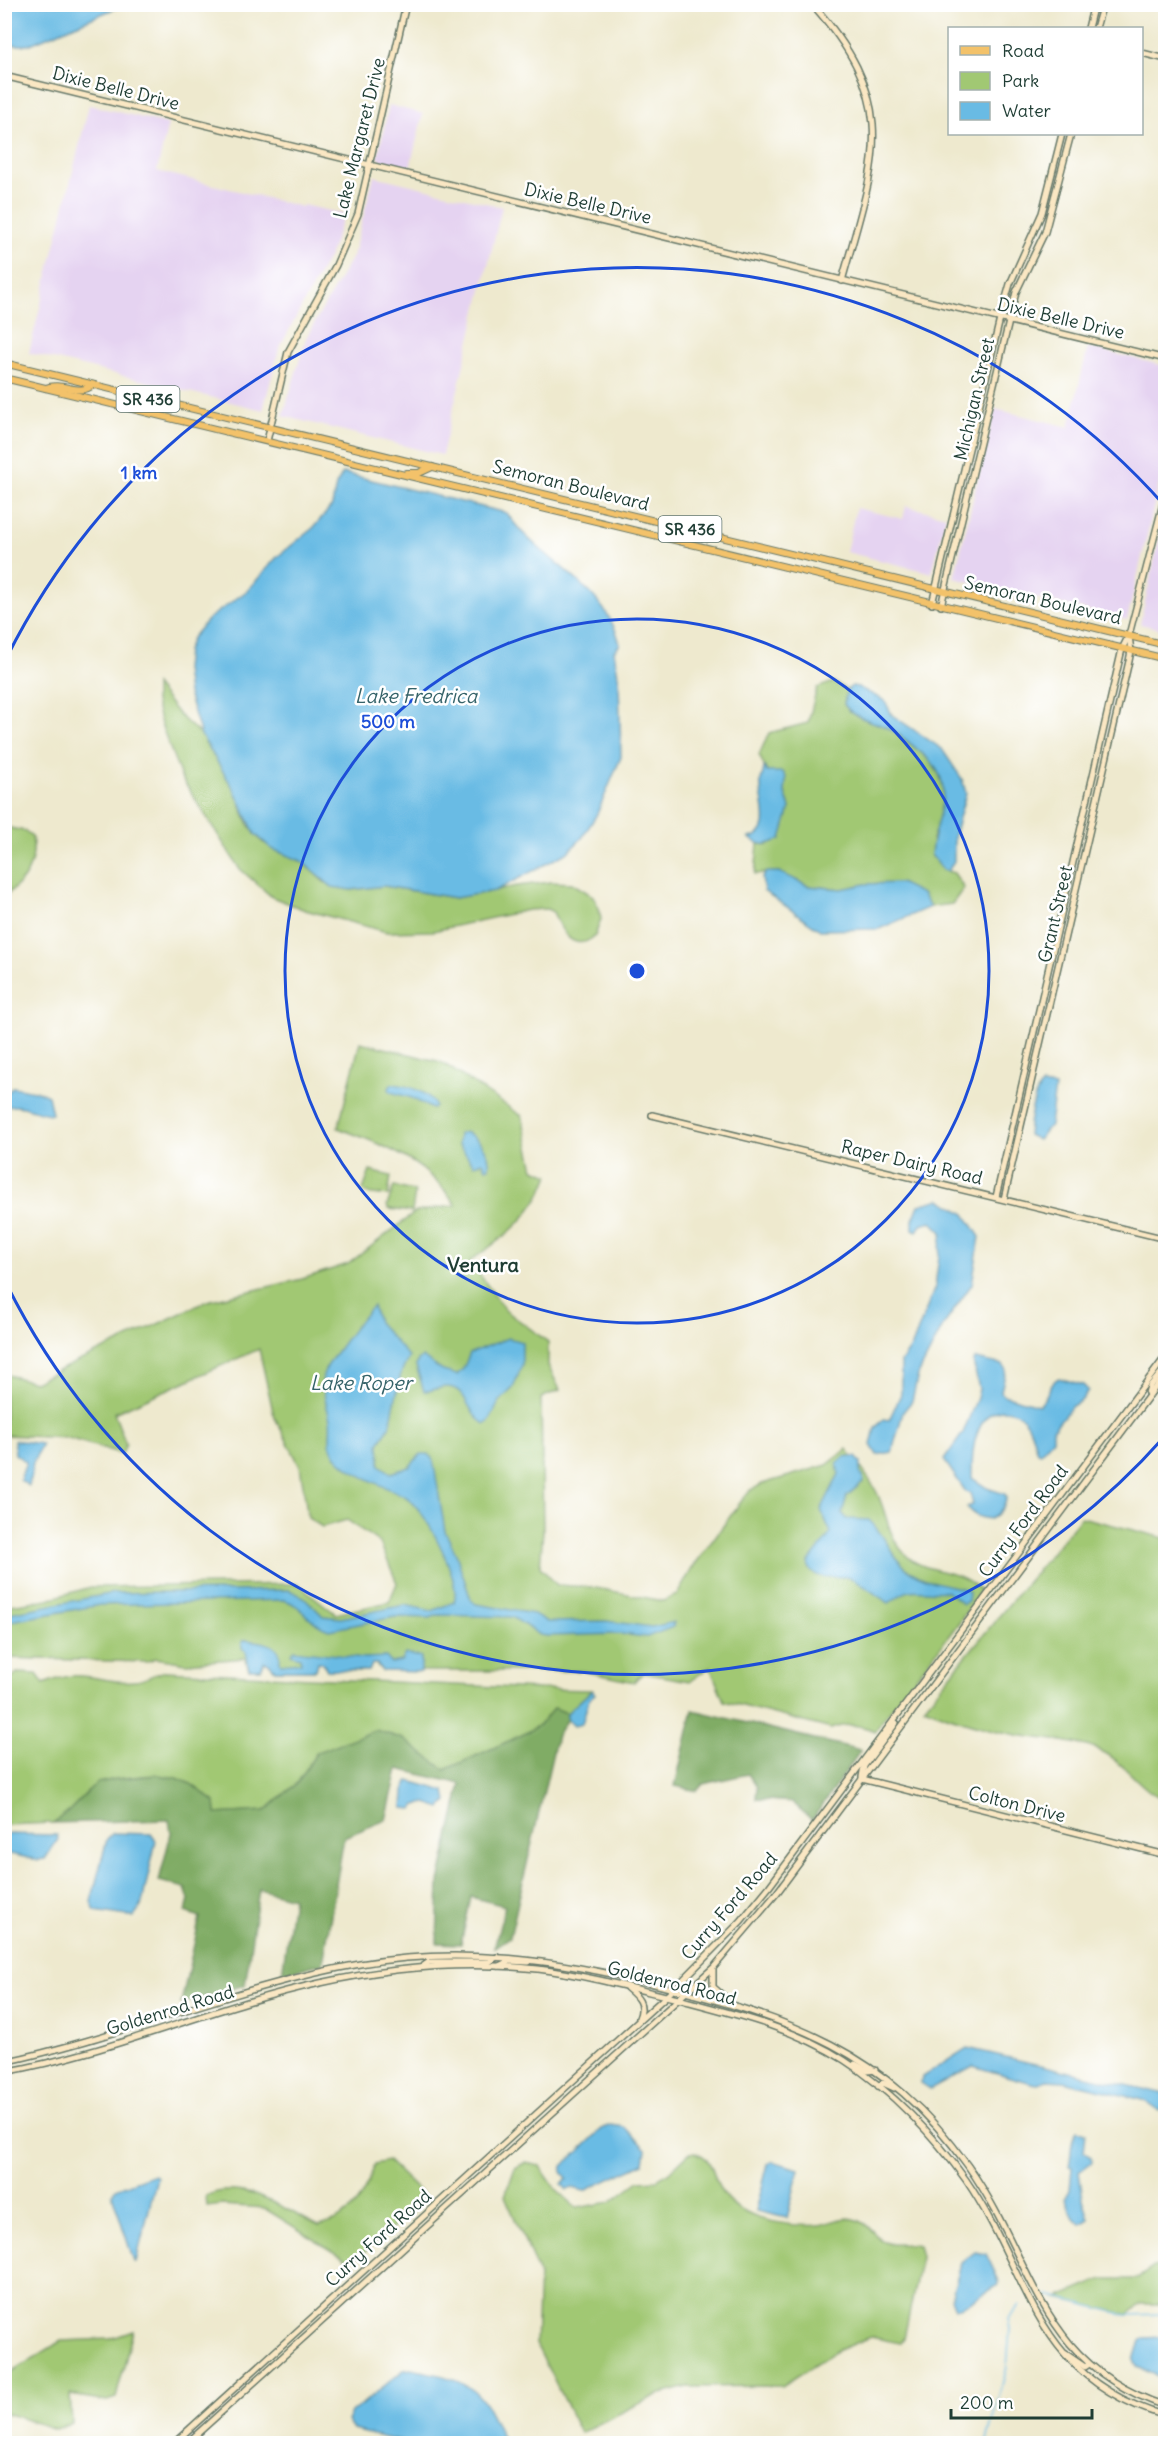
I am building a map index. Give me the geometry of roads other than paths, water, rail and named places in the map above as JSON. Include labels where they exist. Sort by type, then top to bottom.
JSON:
[{"type":"main road","name":"Semoran Boulevard","points":[[6,364],[1166,645]]},
{"type":"main road","name":"Semoran Boulevard","points":[[4,378],[1166,659]]},
{"type":"main road","points":[[46,388],[54,384],[81,390],[93,385]]},
{"type":"main road","points":[[391,472],[419,473],[432,467]]},
{"type":"street","name":"Lake Margaret Drive","points":[[267,441],[288,352],[348,240],[358,214],[406,4]]},
{"type":"street","points":[[812,4],[852,55],[873,112],[873,167],[842,281]]},
{"type":"street","points":[[1088,27],[1094,4]]},
{"type":"street","points":[[1096,27],[1103,4]]},
{"type":"street","points":[[1143,53],[1166,59]]},
{"type":"street","name":"Dixie Belle Drive","points":[[4,76],[1166,358]]},
{"type":"street","name":"Michigan Street","points":[[932,604],[1000,319],[1010,284],[1042,213],[1062,135]]},
{"type":"street","name":"Michigan Street","points":[[941,606],[1008,321],[1021,278],[1045,232],[1052,212],[1071,135]]},
{"type":"street","name":"Grant Street","points":[[996,1197],[1122,649],[1129,636],[1166,492]]},
{"type":"street","name":"Grant Street","points":[[1004,1199],[1131,651],[1129,636]]},
{"type":"street","name":"Raper Dairy Road","points":[[652,1115],[1166,1239]]},
{"type":"street","name":"Curry Ford Road","points":[[173,2444],[675,1989],[748,1912],[1166,1356]]},
{"type":"street","points":[[1147,1398],[1150,1386],[1166,1367]]},
{"type":"street","name":"Curry Ford Road","points":[[186,2444],[714,1967],[759,1917],[1166,1372]]},
{"type":"street","points":[[862,1779],[864,1766],[919,1692],[922,1682]]},
{"type":"street","points":[[799,1863],[803,1852],[852,1786],[850,1779]]},
{"type":"street","name":"Colton Drive","points":[[862,1779],[1166,1855]]},
{"type":"street","points":[[421,1968],[429,1962],[489,1962],[498,1956]]},
{"type":"street","name":"Goldenrod Road","points":[[4,2062],[333,1969],[405,1957],[498,1956],[599,1970],[732,2003],[806,2030],[875,2070],[906,2095],[969,2167],[998,2216],[1047,2313],[1068,2343],[1089,2365],[1138,2396],[1166,2406]]},
{"type":"street","points":[[499,1966],[516,1961],[599,1970]]},
{"type":"street","name":"Goldenrod Road","points":[[4,2072],[288,1990],[360,1975],[421,1968],[499,1966],[559,1972],[666,1996],[762,2022],[815,2044],[845,2061],[912,2116],[945,2154],[975,2195],[1039,2320],[1062,2352],[1074,2365],[1106,2390],[1138,2407],[1166,2416]]},
{"type":"street","points":[[714,1967],[713,1987],[732,2003]]},
{"type":"street","points":[[626,1987],[640,2000],[642,2008],[637,2022]]},
{"type":"street","points":[[845,2061],[868,2071],[875,2070]]},
{"type":"street","points":[[878,2086],[883,2083],[906,2095]]},
{"type":"street","points":[[975,2195],[998,2216]]},
{"type":"street","points":[[986,2214],[996,2220],[1007,2235]]},
{"type":"street","points":[[1062,2352],[1085,2367],[1089,2365]]},
{"type":"water","points":[[4,5],[123,5],[28,45],[5,45]]},
{"type":"water","name":"Lake Fredrica","points":[[343,473],[507,513],[535,545],[570,574],[601,605],[612,623],[620,644],[614,651],[619,681],[621,757],[597,814],[582,838],[567,853],[495,891],[455,898],[384,886],[351,890],[332,887],[301,861],[272,849],[255,834],[235,791],[201,735],[188,693],[185,669],[187,651],[192,638],[208,619],[248,590],[277,557],[313,528],[332,506],[336,485]]},
{"type":"water","points":[[852,686],[885,701],[892,715],[942,749],[962,779],[966,793],[954,836],[954,862],[948,871],[943,870],[931,855],[942,799],[943,787],[939,775],[932,762],[901,736],[856,715],[847,708],[844,704],[847,690]]},
{"type":"water","points":[[764,766],[767,772],[783,772],[786,778],[785,793],[790,808],[781,839],[765,844],[757,843],[749,838],[762,830],[764,823],[761,780]]},
{"type":"water","points":[[766,872],[779,872],[808,886],[842,889],[865,884],[900,883],[922,894],[930,907],[879,929],[820,930],[764,891],[762,878]]},
{"type":"water","points":[[392,1084],[424,1093],[435,1107],[432,1109],[412,1098],[390,1092],[389,1088]]},
{"type":"water","points":[[1041,1085],[1055,1087],[1050,1125],[1038,1140],[1028,1135],[1032,1109]]},
{"type":"water","points":[[13,1087],[40,1092],[48,1096],[52,1114],[16,1106],[5,1108],[5,1095]]},
{"type":"water","points":[[465,1132],[475,1137],[483,1146],[488,1156],[489,1167],[486,1168],[483,1162],[474,1165],[458,1144],[459,1134]]},
{"type":"water","points":[[940,1199],[965,1214],[980,1237],[972,1284],[943,1326],[918,1375],[912,1401],[903,1412],[892,1452],[877,1455],[871,1445],[875,1428],[884,1419],[889,1420],[901,1394],[901,1362],[912,1346],[935,1287],[942,1232],[932,1222],[921,1225],[917,1231],[913,1229],[913,1220],[919,1205]]},
{"type":"water","name":"Lake Roper","points":[[373,1306],[378,1322],[409,1357],[401,1373],[390,1426],[379,1443],[380,1465],[391,1473],[409,1467],[421,1454],[428,1454],[433,1459],[445,1531],[456,1554],[471,1600],[476,1604],[534,1614],[547,1622],[606,1621],[652,1627],[674,1622],[673,1627],[647,1637],[620,1634],[547,1636],[540,1635],[512,1617],[439,1615],[430,1618],[395,1617],[329,1630],[317,1624],[297,1606],[284,1600],[100,1605],[5,1622],[5,1614],[114,1593],[289,1590],[304,1597],[323,1616],[341,1618],[405,1605],[432,1611],[454,1602],[453,1578],[440,1546],[423,1515],[406,1497],[350,1469],[332,1451],[330,1420],[323,1391],[323,1375],[331,1360]]},
{"type":"water","points":[[508,1338],[522,1342],[522,1365],[513,1388],[499,1402],[489,1422],[485,1424],[480,1421],[462,1395],[453,1388],[445,1387],[424,1391],[416,1366],[422,1357],[443,1371],[457,1375],[463,1369],[470,1353]]},
{"type":"water","points":[[976,1359],[1003,1365],[1006,1370],[1001,1391],[1003,1395],[1038,1405],[1055,1380],[1059,1378],[1083,1385],[1088,1390],[1082,1400],[1072,1406],[1053,1429],[1053,1439],[1040,1453],[1037,1452],[1028,1425],[1018,1414],[1012,1411],[999,1411],[992,1413],[982,1423],[974,1443],[972,1478],[987,1488],[1005,1494],[1006,1497],[1002,1508],[991,1519],[978,1516],[969,1510],[967,1507],[973,1504],[970,1493],[966,1492],[944,1460],[963,1433],[977,1398],[979,1389],[973,1361]]},
{"type":"water","points":[[14,1440],[42,1444],[33,1463],[29,1486],[20,1480],[26,1462],[15,1454]]},
{"type":"water","points":[[845,1456],[856,1457],[861,1463],[860,1472],[864,1481],[847,1496],[842,1513],[847,1519],[869,1520],[906,1568],[921,1577],[965,1589],[969,1592],[968,1601],[963,1604],[947,1591],[912,1591],[904,1593],[889,1603],[853,1579],[819,1576],[810,1570],[808,1563],[831,1533],[821,1510],[839,1474],[837,1464]]},
{"type":"water","points":[[245,1640],[275,1647],[280,1655],[281,1664],[301,1662],[300,1657],[291,1654],[294,1650],[364,1658],[386,1657],[391,1663],[401,1661],[405,1654],[421,1657],[421,1672],[382,1671],[377,1664],[372,1664],[369,1671],[327,1670],[323,1663],[318,1662],[316,1670],[275,1670],[270,1664],[264,1662],[261,1669],[249,1669],[246,1651],[242,1648],[242,1642]]},
{"type":"water","points":[[592,1690],[595,1694],[589,1699],[582,1724],[574,1726],[567,1719],[567,1713]]},
{"type":"water","points":[[409,1781],[445,1791],[447,1802],[441,1808],[426,1803],[416,1805],[413,1809],[403,1808],[404,1791]]},
{"type":"water","points":[[113,1833],[151,1834],[156,1841],[141,1907],[134,1917],[95,1911],[91,1902],[107,1839]]},
{"type":"water","points":[[5,1834],[57,1835],[58,1839],[45,1859],[38,1860],[5,1853]]},
{"type":"water","points":[[967,2048],[1165,2094],[1165,2109],[1159,2111],[1143,2100],[1064,2081],[1047,2080],[1035,2084],[973,2066],[930,2089],[921,2083],[922,2077]]},
{"type":"water","points":[[611,2125],[624,2127],[646,2149],[644,2163],[584,2191],[573,2188],[567,2190],[562,2184],[567,2178],[562,2172],[563,2166],[603,2128]]},
{"type":"water","points":[[1077,2130],[1086,2133],[1084,2151],[1091,2157],[1092,2162],[1079,2172],[1089,2219],[1081,2224],[1074,2218],[1065,2199],[1070,2190],[1072,2167],[1069,2166],[1072,2142]]},
{"type":"water","points":[[772,2161],[799,2169],[787,2218],[756,2211],[768,2164]]},
{"type":"water","points":[[154,2174],[157,2177],[136,2262],[134,2262],[112,2194],[115,2189]]},
{"type":"water","points":[[975,2252],[986,2254],[999,2281],[997,2286],[960,2308],[955,2308],[951,2299],[961,2263]]},
{"type":"water","points":[[1166,2337],[1165,2379],[1137,2367],[1134,2360],[1140,2341],[1144,2338]]},
{"type":"water","points":[[411,2369],[448,2377],[473,2390],[487,2407],[505,2443],[407,2443],[353,2430],[347,2421],[351,2413],[404,2370]]},
{"type":"waterway","points":[[1048,2295],[1126,2315],[1166,2314]]},
{"type":"waterway","points":[[986,2444],[1007,2367],[1010,2328],[1008,2319],[1020,2305]]},
{"type":"district","name":"Ventura","points":[[483,1264]]}]
